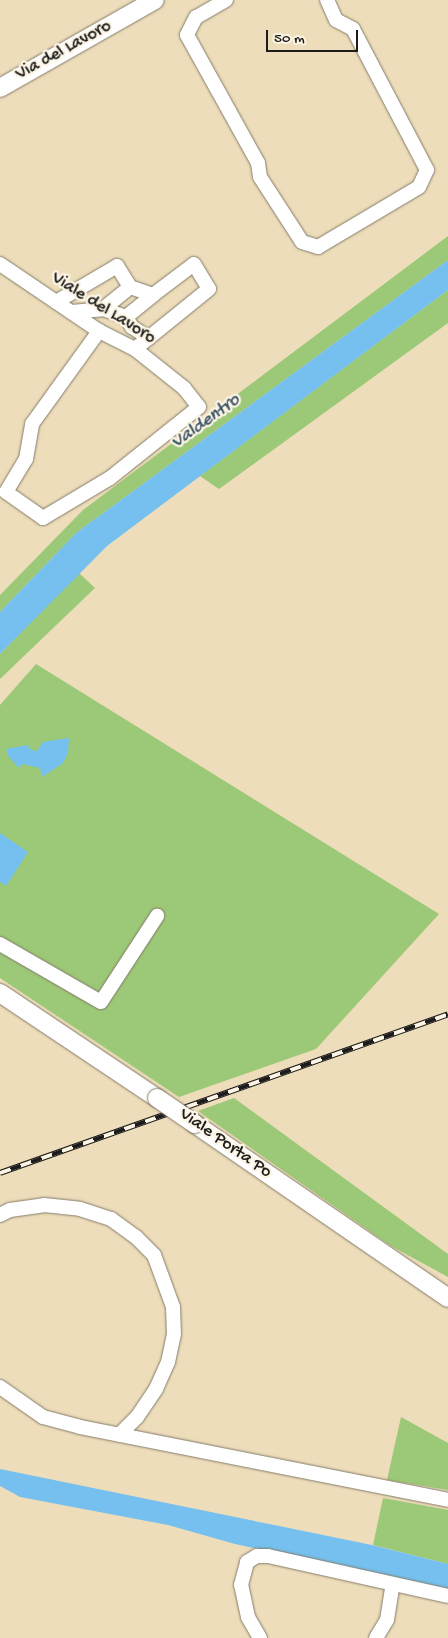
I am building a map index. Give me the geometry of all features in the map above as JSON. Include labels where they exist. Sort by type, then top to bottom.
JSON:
[{"type":"main road","name":"Via del Lavoro","points":[[0,88],[155,0]]},
{"type":"main road","name":"Viale Porta Po","points":[[0,993],[157,1098],[448,1298]]},
{"type":"street","points":[[226,0],[196,17],[187,35],[258,163],[260,177],[302,242],[318,247],[419,188],[427,170],[353,29],[336,20],[327,0]]},
{"type":"street","name":"Viale del Lavoro","points":[[0,264],[100,331],[135,349],[184,388],[199,406],[110,478],[43,518],[6,492],[26,459],[32,424],[100,331]]},
{"type":"street","points":[[126,317],[194,264],[209,289],[135,349]]},
{"type":"street","points":[[56,302],[118,266],[130,287],[153,295]]},
{"type":"street","points":[[103,309],[130,287]]},
{"type":"street","points":[[71,312],[103,309],[126,317],[132,327],[149,338]]},
{"type":"street","points":[[0,944],[101,1002],[157,916]]},
{"type":"street","points":[[0,1215],[10,1210],[44,1205],[80,1209],[110,1219],[136,1237],[154,1255],[173,1307],[174,1334],[168,1362],[156,1389],[137,1417],[119,1435]]},
{"type":"street","points":[[0,1388],[43,1417],[119,1435],[448,1500]]},
{"type":"street","points":[[260,1638],[248,1617],[241,1586],[247,1562],[256,1556],[268,1556],[448,1596]]},
{"type":"street","points":[[376,1638],[387,1620],[393,1584]]},
{"type":"green space","points":[[448,236],[448,260],[76,533],[0,612],[0,595],[83,510]]},
{"type":"green space","points":[[448,290],[448,323],[219,489],[200,476]]},
{"type":"green space","points":[[79,573],[95,588],[0,679],[0,654]]},
{"type":"green space","points":[[36,664],[439,914],[316,1049],[179,1097],[0,978],[0,705]]},
{"type":"green space","points":[[234,1098],[448,1254],[448,1277],[391,1246],[198,1111]]},
{"type":"green space","points":[[401,1417],[448,1443],[448,1490],[387,1480]]},
{"type":"green space","points":[[383,1498],[448,1510],[448,1564],[373,1545]]},
{"type":"water","points":[[448,260],[448,290],[107,546],[0,654],[0,612],[76,533]]},
{"type":"water","points":[[69,738],[68,753],[63,763],[42,777],[40,768],[22,764],[19,768],[8,756],[6,749],[28,745],[31,750],[37,751],[43,742]]},
{"type":"water","points":[[0,833],[28,852],[6,886],[0,882]]},
{"type":"water","points":[[0,1469],[372,1545],[448,1564],[448,1590],[235,1544],[168,1525],[20,1497],[0,1486]]},
{"type":"railway","points":[[0,1173],[448,1014]]},
{"type":"water label","name":"Valdentro","points":[[206,422]]}]
